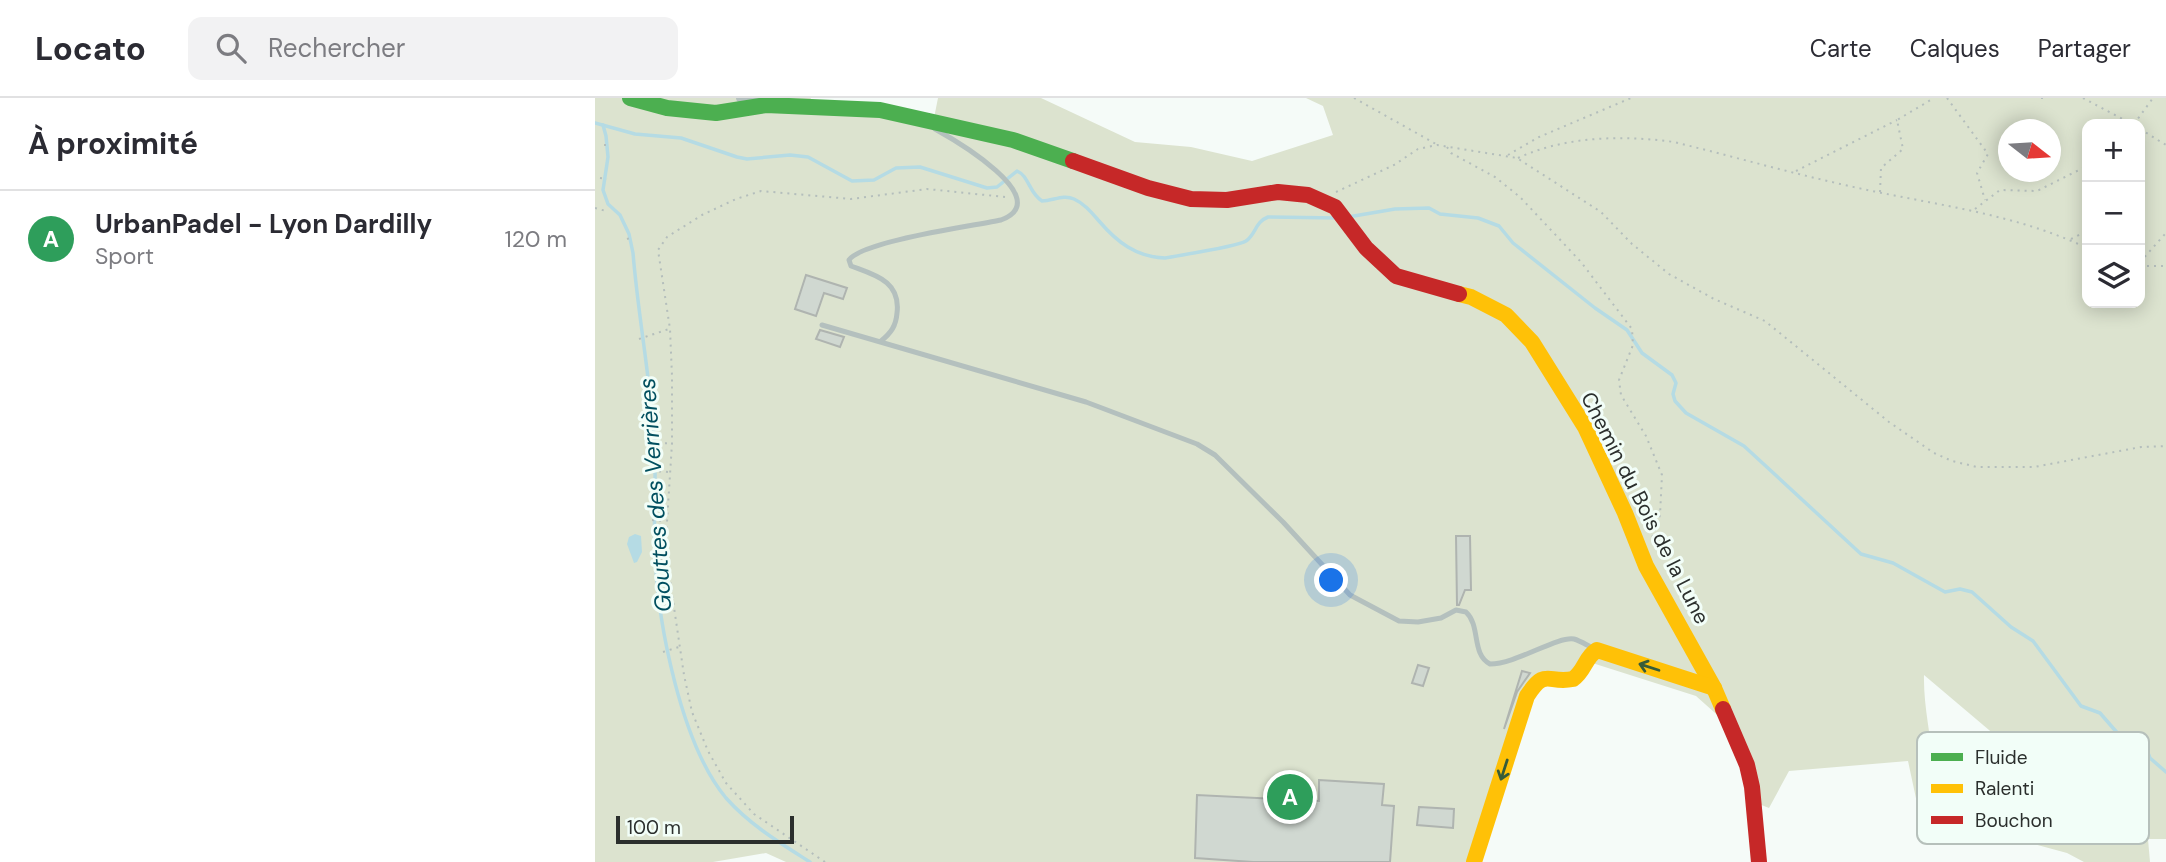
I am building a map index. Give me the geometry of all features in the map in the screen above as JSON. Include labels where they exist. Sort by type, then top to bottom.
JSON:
[{"type":"street","points":[[630,98],[667,108],[716,113],[766,105],[880,110],[1013,140],[1148,188],[1191,199],[1227,200],[1278,192],[1308,195],[1327,202]]},
{"type":"street","points":[[741,98],[766,105]]},
{"type":"street","name":"Chemin du Bois de la Lune","points":[[1327,202],[1366,248],[1396,276],[1471,297],[1506,315],[1518,326],[1585,426],[1621,503],[1640,552],[1714,688],[1747,765],[1754,802],[1759,862]]},
{"type":"street","points":[[1474,862],[1527,696],[1538,680],[1548,677],[1568,681],[1579,676],[1589,654],[1597,650],[1714,688]]},
{"type":"lane","points":[[881,341],[891,333],[896,320],[897,293],[888,283],[851,266],[849,260],[854,253],[887,243],[1001,220],[1011,216],[1016,208],[1012,187],[1001,174],[956,140],[916,119]]},
{"type":"lane","points":[[823,325],[1086,402],[1197,444],[1215,455],[1283,522],[1350,595],[1399,621],[1418,622],[1441,618],[1456,610],[1466,612],[1474,622],[1480,656],[1490,664],[1507,663],[1559,640],[1574,639],[1597,650]]},
{"type":"path","points":[[1354,98],[1437,145]]},
{"type":"path","points":[[1507,156],[1539,137],[1631,98]]},
{"type":"path","points":[[1795,172],[1898,120],[1934,98]]},
{"type":"path","points":[[1947,98],[1988,154],[1977,173],[1986,201]]},
{"type":"path","points":[[2042,98],[2048,98]]},
{"type":"path","points":[[2083,98],[2123,119]]},
{"type":"path","points":[[2137,119],[2153,98]]},
{"type":"path","points":[[1880,193],[1881,168],[1903,149],[1898,120]]},
{"type":"path","points":[[2145,132],[2166,145]]},
{"type":"path","points":[[1517,158],[1534,150],[1601,137],[1650,138],[1880,193],[1974,209],[2070,239],[2082,245]]},
{"type":"path","points":[[604,145],[611,145]]},
{"type":"path","points":[[1327,202],[1418,149],[1437,145],[1517,158],[1601,212],[1632,244],[1669,274],[1714,299],[1765,321],[1889,422],[1943,457],[1965,466],[2034,467],[2141,447],[2166,446]]},
{"type":"path","points":[[1446,146],[1451,153],[1495,177],[1520,197],[1581,262],[1632,329],[1633,345],[1619,380],[1621,395],[1652,449],[1663,484],[1658,523],[1650,541],[1640,552]]},
{"type":"path","points":[[1974,209],[2000,190],[2037,191],[2082,168]]},
{"type":"path","points":[[600,178],[607,179]]},
{"type":"path","points":[[825,862],[754,814],[726,783],[708,751],[692,712],[667,560],[672,443],[670,329],[657,258],[661,244],[702,215],[761,191],[851,200],[927,189],[1016,198]]},
{"type":"path","points":[[595,208],[606,211]]},
{"type":"path","points":[[2145,258],[2166,233]]},
{"type":"path","points":[[2070,239],[2082,234]]},
{"type":"path","points":[[627,239],[633,237]]},
{"type":"path","points":[[2145,264],[2166,266]]},
{"type":"path","points":[[639,339],[670,329]]},
{"type":"path","points":[[651,444],[672,443]]},
{"type":"path","points":[[652,471],[670,472]]},
{"type":"path","points":[[652,520],[667,522]]},
{"type":"path","points":[[653,561],[667,560]]},
{"type":"path","points":[[657,607],[674,602]]},
{"type":"path","points":[[663,652],[680,646]]},
{"type":"green space","points":[[595,98],[811,98],[806,111],[878,114],[932,128],[938,98],[1041,98],[1135,142],[1191,147],[1252,161],[1333,135],[1323,106],[1306,98],[2166,98],[2166,839],[2149,839],[2149,732],[1991,732],[1924,675],[1929,732],[1917,732],[1917,803],[1908,761],[1789,771],[1769,808],[1754,802],[1733,729],[1696,696],[1586,661],[1579,675],[1538,680],[1474,862],[786,862],[766,853],[713,862],[595,862]]},
{"type":"green space","points":[[2033,844],[2148,844],[2150,862],[2084,862],[2067,853]]},
{"type":"water","points":[[635,534],[641,536],[642,552],[634,563],[627,544],[629,537]]},
{"type":"building","points":[[806,275],[847,288],[843,299],[824,293],[816,316],[795,309]]},
{"type":"building","points":[[820,330],[844,337],[840,347],[816,339]]},
{"type":"building","points":[[1456,536],[1470,536],[1471,590],[1465,590],[1459,605],[1457,605]]},
{"type":"building","points":[[1418,665],[1429,668],[1423,686],[1412,683]]},
{"type":"building","points":[[1522,671],[1530,673],[1517,692],[1504,729]]},
{"type":"building","points":[[1319,780],[1384,784],[1382,805],[1394,806],[1390,862],[1253,862],[1195,858],[1197,795],[1319,801]]},
{"type":"building","points":[[1419,807],[1454,809],[1453,828],[1417,825]]},
{"type":"waterway","points":[[595,123],[635,134],[681,138],[747,159],[790,155],[808,157],[852,181],[874,180],[896,168],[920,167],[987,188],[997,187],[1017,171],[1042,201],[1062,197],[1074,199],[1082,203],[1120,242],[1145,255],[1155,257],[1165,258],[1246,241],[1260,222],[1268,217],[1337,218]]},
{"type":"waterway","name":"Gouttes des Verrières","points":[[603,125],[608,157],[603,190],[608,204],[620,215],[629,234],[633,253],[654,438],[657,583],[675,682],[696,747],[710,775],[726,798],[755,825],[810,862]]},
{"type":"waterway","points":[[1348,217],[1395,209],[1429,208],[1440,214],[1478,218],[1499,226],[1513,243],[1627,330],[1642,353],[1672,375],[1676,383],[1673,394],[1675,401],[1686,413],[1744,446],[1861,554],[1893,563],[1945,592],[1960,589],[1972,592],[2011,627],[2033,641],[2081,706],[2100,713],[2117,732]]},
{"type":"waterway","points":[[2149,755],[2166,772]]},
{"type":"traffic: fast","points":[[630,98],[667,108],[716,113],[766,105],[880,110],[1013,140],[1073,161]]},
{"type":"traffic: slow","points":[[1459,294],[1471,297],[1506,315],[1532,342],[1585,427],[1646,566],[1723,709]]},
{"type":"traffic: slow","points":[[1474,862],[1527,696],[1543,679],[1573,679],[1597,650],[1714,688]]},
{"type":"traffic: jam","points":[[1073,161],[1148,188],[1191,199],[1227,200],[1278,192],[1308,195],[1335,207],[1366,248],[1396,276],[1459,294]]},
{"type":"traffic: jam","points":[[1723,709],[1747,765],[1752,787],[1759,862]]},
{"type":"place","name":"UrbanPadel - Lyon Dardilly","points":[[1290,797]]}]
